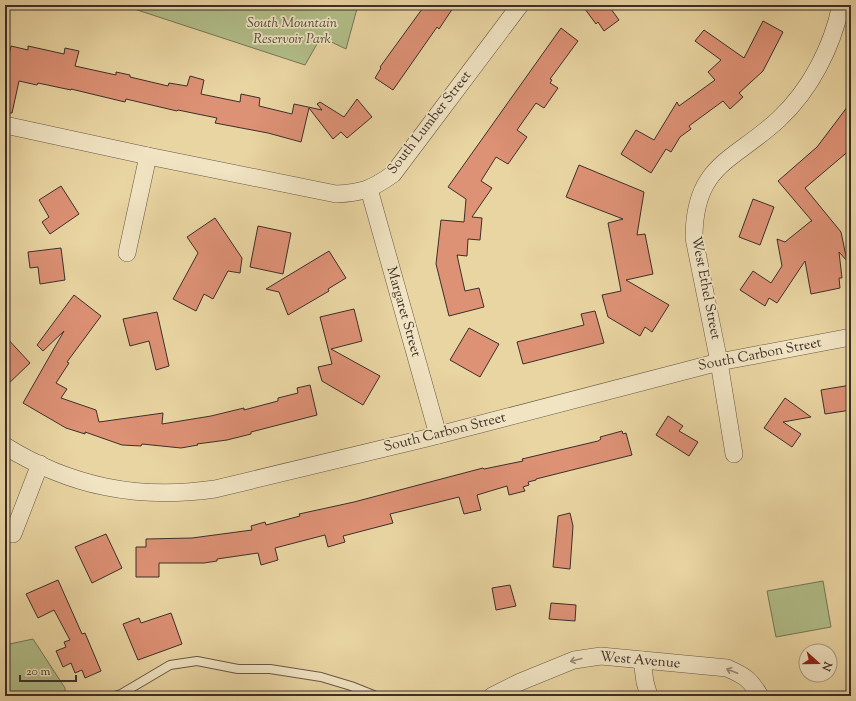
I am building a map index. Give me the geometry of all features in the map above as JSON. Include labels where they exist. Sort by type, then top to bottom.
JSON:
[{"type":"street","name":"South Lumber Street","points":[[5,125],[336,194],[352,193],[378,185],[393,174],[520,5]]},
{"type":"street","name":"West Ethel Street","points":[[734,454],[719,362],[694,238],[694,220],[698,201],[706,184],[719,166],[735,152],[757,138],[780,118],[795,101],[813,76],[827,49],[838,20],[841,5]]},
{"type":"street","points":[[127,253],[148,156]]},
{"type":"street","name":"Margaret Street","points":[[368,189],[438,435]]},
{"type":"street","name":"South Carbon Street","points":[[5,446],[40,464],[84,482],[121,490],[149,493],[187,493],[215,489],[438,435],[719,362],[851,337]]},
{"type":"street","points":[[13,534],[40,464]]},
{"type":"street","name":"West Avenue","points":[[492,696],[520,682],[574,660],[601,656],[727,668],[742,675],[753,683],[760,696]]},
{"type":"street","points":[[642,660],[645,682],[649,696]]},
{"type":"lane","points":[[115,696],[121,694],[170,665],[197,661],[238,669],[270,669],[322,677],[376,696]]},
{"type":"green space","name":"South Mountain Reservoir Park","points":[[122,5],[358,5],[346,49],[321,37],[305,65]]},
{"type":"green space","points":[[823,581],[831,627],[776,637],[767,591]]},
{"type":"green space","points":[[33,639],[65,688],[65,696],[5,696],[5,645]]},
{"type":"building","points":[[425,5],[455,5],[439,29],[437,27],[393,90],[375,78],[381,68],[380,67]]},
{"type":"building","points":[[582,5],[608,5],[619,20],[604,31],[598,22],[596,24]]},
{"type":"building","points":[[763,21],[783,32],[763,71],[739,93],[743,97],[730,109],[723,101],[689,126],[691,129],[680,137],[671,152],[666,149],[651,173],[621,154],[636,130],[654,140],[677,102],[679,106],[715,80],[708,72],[721,60],[695,41],[704,30],[744,58]]},
{"type":"building","points":[[561,28],[578,41],[550,79],[552,80],[550,83],[558,88],[544,108],[536,103],[517,130],[527,137],[508,164],[496,157],[481,181],[492,188],[472,217],[482,218],[480,240],[468,239],[467,256],[457,255],[465,291],[479,288],[484,307],[449,316],[436,264],[441,220],[464,222],[466,199],[448,187]]},
{"type":"building","points":[[11,46],[28,50],[28,46],[64,54],[65,48],[79,51],[75,66],[116,75],[116,72],[130,75],[130,77],[168,86],[169,83],[187,86],[190,76],[204,80],[201,94],[240,102],[241,94],[260,98],[259,106],[292,114],[294,104],[322,110],[317,104],[320,102],[344,117],[357,99],[372,117],[347,138],[341,132],[333,139],[309,108],[301,142],[268,133],[215,123],[217,118],[177,111],[126,99],[125,102],[71,89],[38,83],[37,85],[19,81],[12,113],[5,113],[5,74]]},
{"type":"building","points":[[851,102],[851,149],[805,188],[841,232],[847,261],[839,252],[842,278],[839,278],[840,288],[811,294],[805,261],[777,303],[769,298],[765,306],[740,290],[753,271],[771,283],[782,266],[777,239],[785,242],[812,221],[778,181],[817,147]]},
{"type":"building","points":[[579,165],[644,192],[637,235],[645,234],[653,274],[626,280],[669,305],[652,332],[645,327],[640,336],[608,317],[602,295],[621,291],[608,223],[623,219],[566,197]]},
{"type":"building","points":[[61,186],[79,214],[50,234],[42,222],[49,217],[39,200]]},
{"type":"building","points":[[753,199],[774,207],[760,245],[739,237]]},
{"type":"building","points":[[215,218],[242,258],[240,273],[228,271],[213,299],[204,294],[196,311],[173,299],[198,253],[187,237]]},
{"type":"building","points":[[258,226],[291,233],[283,274],[250,267]]},
{"type":"building","points":[[61,248],[65,280],[40,284],[38,267],[30,268],[28,252]]},
{"type":"building","points":[[329,251],[346,278],[328,289],[329,291],[288,315],[279,292],[266,289]]},
{"type":"building","points":[[74,295],[101,316],[67,362],[69,363],[56,383],[67,389],[61,398],[96,410],[99,422],[163,413],[162,424],[211,416],[244,408],[244,410],[278,401],[278,398],[298,393],[297,388],[310,385],[317,415],[251,432],[251,434],[227,440],[181,448],[142,444],[141,446],[122,445],[85,432],[85,434],[66,428],[23,403],[64,331],[43,351],[37,345]]},
{"type":"building","points":[[354,309],[362,341],[331,349],[380,376],[363,405],[322,381],[318,367],[332,364],[320,317]]},
{"type":"building","points":[[595,311],[604,343],[523,364],[517,342],[584,325],[581,314]]},
{"type":"building","points":[[157,312],[169,366],[156,370],[149,341],[130,346],[123,319]]},
{"type":"building","points":[[469,328],[499,344],[480,377],[450,360]]},
{"type":"building","points":[[5,336],[30,363],[5,387]]},
{"type":"building","points":[[851,385],[851,410],[825,414],[821,390]]},
{"type":"building","points":[[785,398],[811,417],[783,422],[801,434],[792,447],[764,428]]},
{"type":"building","points":[[668,416],[683,426],[679,431],[698,442],[689,456],[656,435]]},
{"type":"building","points":[[622,431],[623,434],[626,433],[632,455],[536,479],[528,482],[529,485],[523,487],[525,491],[509,495],[507,486],[477,495],[481,510],[464,514],[459,497],[390,514],[393,523],[343,536],[345,542],[328,547],[325,535],[275,548],[278,560],[261,565],[258,553],[217,559],[217,561],[204,563],[159,563],[159,577],[136,577],[136,547],[146,547],[146,539],[192,538],[252,530],[251,526],[265,522],[266,525],[300,516],[299,514],[354,502],[483,468],[523,461],[522,459],[598,441],[601,439],[600,437]]},
{"type":"building","points":[[570,513],[573,526],[570,569],[553,567],[558,516]]},
{"type":"building","points":[[106,534],[122,568],[92,583],[75,547]]},
{"type":"building","points":[[58,580],[82,634],[85,633],[101,671],[85,678],[82,670],[75,673],[71,663],[63,667],[56,651],[66,647],[64,642],[70,640],[54,610],[38,618],[26,594]]},
{"type":"building","points":[[510,585],[516,606],[496,610],[492,588]]},
{"type":"building","points":[[551,603],[576,605],[575,621],[549,619]]},
{"type":"building","points":[[171,613],[182,644],[138,660],[123,624],[139,618],[141,623]]}]
